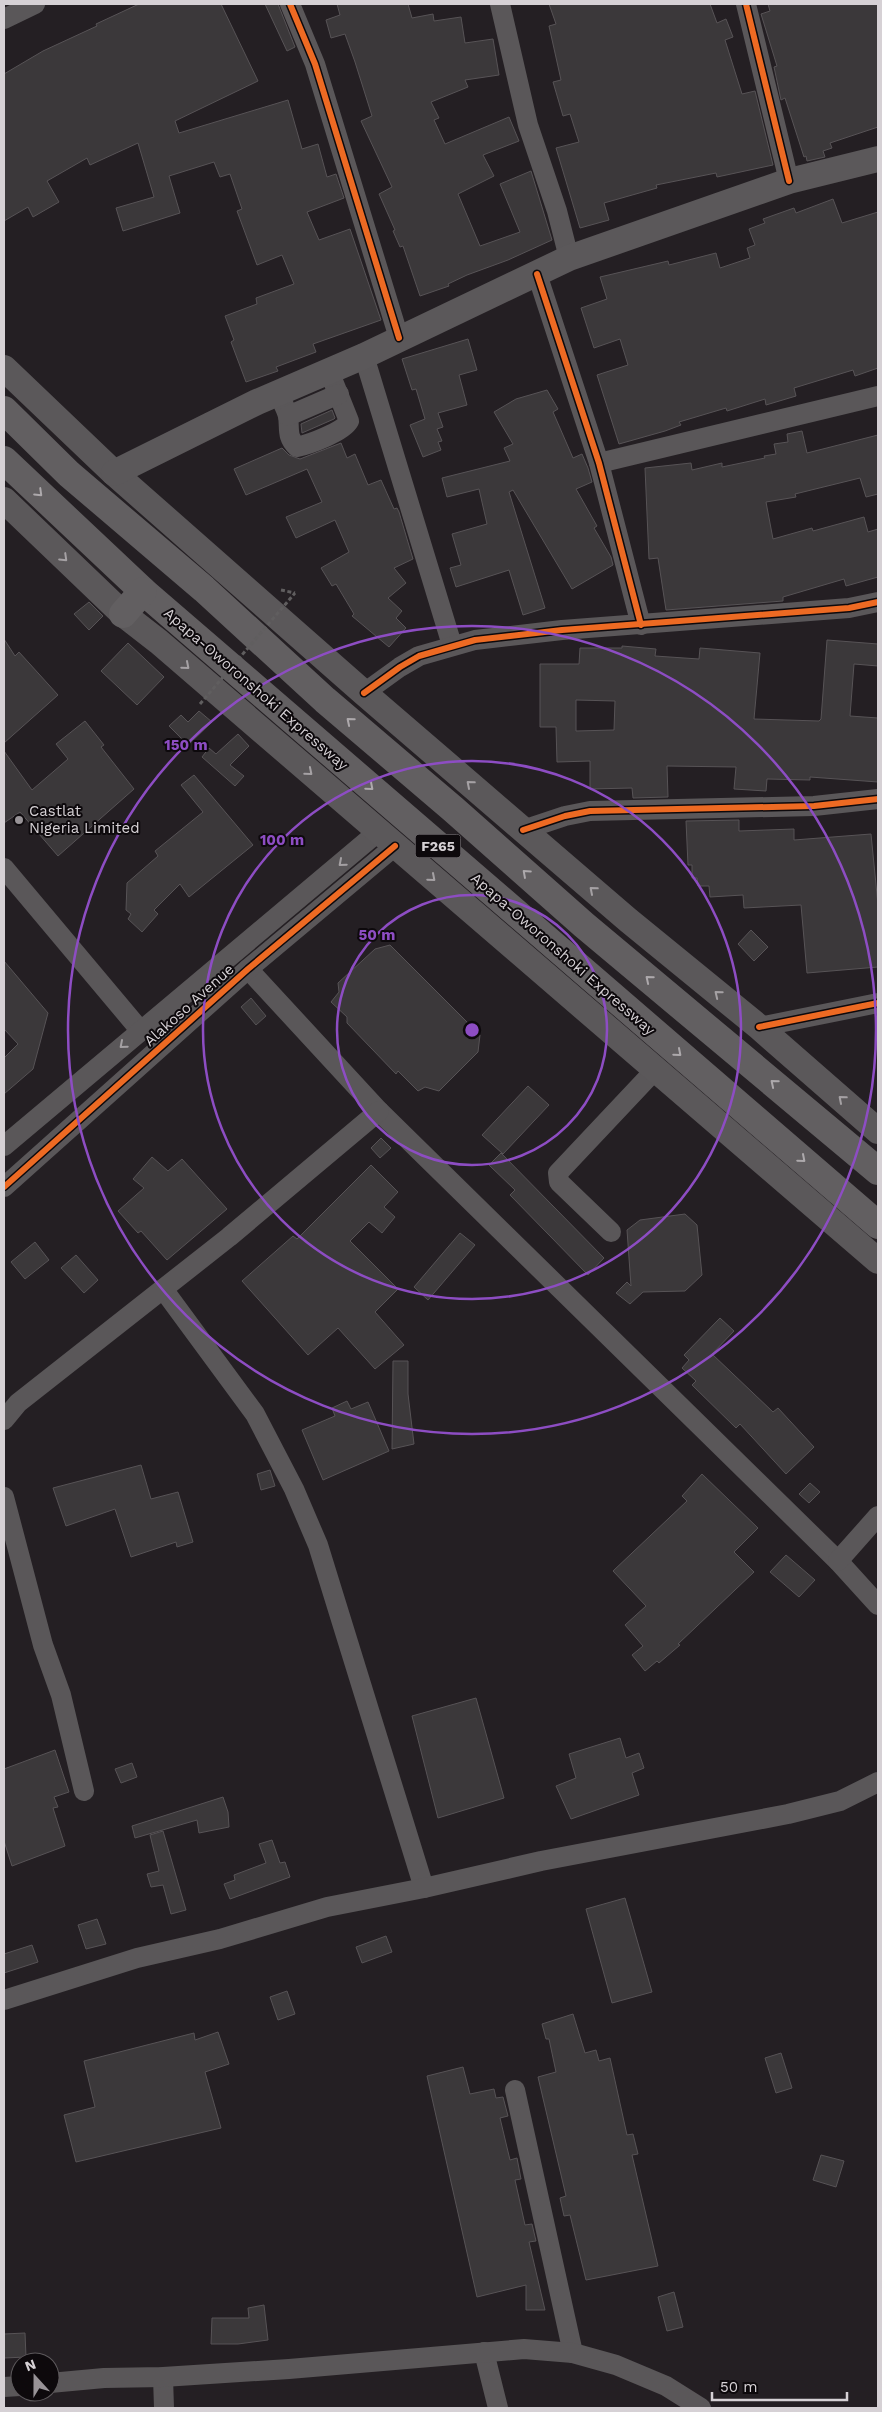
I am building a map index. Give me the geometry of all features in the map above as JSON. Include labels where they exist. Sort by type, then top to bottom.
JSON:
[{"type":"highway","name":"F265","points":[[4,410],[69,474],[204,589],[325,700],[453,808],[584,925],[878,1171]]},
{"type":"highway","name":"Apapa-Oworonshoki Expressway","points":[[4,460],[143,592],[878,1225]]},
{"type":"highway","points":[[123,614],[143,592]]},
{"type":"main road","points":[[114,473],[283,404],[329,371],[569,258],[789,181],[878,159]]},
{"type":"main road","points":[[4,368],[114,473],[364,693],[628,920],[759,1027],[878,1131]]},
{"type":"main road","name":"Apapa-Oworonshoki Expressway","points":[[4,500],[123,614],[159,642],[878,1261]]},
{"type":"street","points":[[10,12],[35,4]]},
{"type":"street","points":[[290,4],[315,64],[399,338]]},
{"type":"street","points":[[500,4],[528,125],[557,211],[569,258]]},
{"type":"street","points":[[746,4],[789,181]]},
{"type":"street","points":[[537,274],[599,463],[642,625]]},
{"type":"street","points":[[364,356],[452,645]]},
{"type":"street","points":[[329,371],[339,394],[348,416],[347,425],[304,446],[297,447],[293,443],[287,425],[283,404],[339,394]]},
{"type":"street","points":[[599,463],[878,396]]},
{"type":"street","points":[[364,693],[419,656],[452,645],[475,640],[552,631],[850,608],[878,602]]},
{"type":"street","points":[[523,830],[565,816],[590,811],[805,807],[878,799]]},
{"type":"street","name":"Alakoso Avenue","points":[[4,1187],[248,969],[387,838]]},
{"type":"street","name":"Alakoso Avenue","points":[[4,1146],[140,1030],[288,910],[387,838]]},
{"type":"street","points":[[4,868],[140,1030]]},
{"type":"street","points":[[248,969],[379,1111],[838,1560],[878,1605]]},
{"type":"street","points":[[759,1027],[878,1004]]},
{"type":"street","points":[[610,1232],[559,1182],[558,1173],[655,1070]]},
{"type":"street","points":[[4,1420],[18,1403],[163,1289],[379,1111]]},
{"type":"street","points":[[163,1289],[255,1414],[294,1489],[318,1545],[424,1888]]},
{"type":"street","points":[[4,1497],[43,1645],[61,1695],[84,1791]]},
{"type":"street","points":[[838,1560],[878,1516]]},
{"type":"street","points":[[4,2000],[137,1958],[220,1939],[327,1907],[424,1888],[541,1861],[788,1814],[840,1801],[878,1782]]},
{"type":"street","points":[[515,2090],[572,2353]]},
{"type":"street","points":[[60,2382],[104,2378],[163,2377],[524,2349],[572,2353],[616,2365],[666,2386],[702,2408]]},
{"type":"street","points":[[484,2352],[499,2408]]},
{"type":"street","points":[[163,2377],[164,2408]]},
{"type":"path","points":[[200,704],[295,593]]},
{"type":"building","points":[[139,4],[221,4],[258,81],[175,121],[179,133],[288,100],[302,149],[318,144],[327,177],[336,174],[344,198],[307,212],[319,240],[350,229],[381,320],[313,344],[316,352],[276,367],[278,371],[246,382],[231,342],[234,340],[225,316],[257,304],[256,298],[294,284],[282,255],[257,265],[237,211],[242,209],[230,174],[220,177],[214,162],[169,176],[180,213],[123,231],[116,208],[154,197],[138,143],[90,165],[87,158],[47,181],[59,202],[33,217],[28,207],[4,221],[4,74],[43,51]]},
{"type":"building","points":[[265,4],[278,4],[295,47],[287,51]]},
{"type":"building","points":[[337,4],[408,4],[412,18],[433,14],[434,21],[461,17],[465,43],[493,39],[499,75],[465,80],[468,87],[431,102],[439,118],[434,120],[445,144],[509,117],[519,141],[483,155],[494,176],[458,194],[480,246],[520,232],[500,184],[531,171],[552,240],[508,260],[467,275],[448,284],[449,286],[420,296],[403,246],[400,247],[393,231],[395,230],[379,194],[392,187],[361,121],[372,116],[355,62],[345,34],[331,38],[326,20],[340,15]]},
{"type":"building","points":[[549,4],[710,4],[717,23],[726,19],[733,37],[725,40],[742,94],[755,91],[773,165],[717,177],[716,173],[656,185],[657,188],[604,203],[609,220],[580,228],[556,148],[579,142],[570,114],[563,116],[553,82],[561,80],[549,26],[556,24]]},
{"type":"building","points":[[768,4],[878,4],[878,127],[830,143],[832,148],[823,151],[825,157],[807,161],[806,156],[804,157],[785,98],[781,100],[774,67],[777,66],[761,14],[770,11]]},
{"type":"building","points":[[833,199],[842,223],[878,212],[878,368],[855,376],[853,370],[794,388],[796,396],[766,405],[765,399],[727,411],[726,408],[679,422],[681,425],[665,431],[619,444],[597,375],[628,365],[620,339],[594,348],[581,308],[607,299],[600,277],[668,261],[669,265],[716,253],[720,268],[750,258],[747,248],[755,245],[749,229],[765,223],[763,219],[794,208],[796,213]]},
{"type":"building","points":[[468,339],[477,370],[459,375],[467,405],[438,413],[443,427],[437,429],[442,441],[438,442],[441,450],[423,457],[410,425],[425,419],[416,389],[412,390],[402,359]]},
{"type":"building","points":[[547,390],[558,409],[553,412],[573,458],[582,454],[588,468],[592,482],[576,489],[597,526],[594,528],[611,557],[613,565],[572,589],[513,490],[509,492],[545,608],[523,615],[509,570],[456,587],[450,568],[461,565],[452,534],[487,524],[479,489],[447,497],[442,478],[510,461],[504,448],[513,444],[494,412],[516,399]]},
{"type":"building","points":[[332,410],[334,419],[302,433],[301,424]]},
{"type":"building","points":[[802,431],[807,453],[878,435],[878,494],[866,497],[860,478],[795,494],[796,497],[766,502],[773,539],[812,528],[813,531],[864,517],[868,532],[878,529],[878,577],[846,586],[844,579],[783,597],[783,601],[666,610],[658,558],[649,559],[645,468],[691,463],[692,470],[722,463],[722,467],[765,458],[764,456],[776,454],[774,444],[788,442],[787,434]]},
{"type":"building","points":[[341,443],[347,458],[355,454],[368,485],[381,480],[394,509],[397,508],[399,512],[413,559],[394,568],[406,583],[388,598],[402,611],[396,618],[406,628],[389,647],[352,616],[354,614],[336,584],[332,586],[321,568],[349,552],[335,520],[296,538],[286,517],[322,502],[307,469],[246,495],[234,469],[282,448],[289,455],[300,459]]},
{"type":"building","points":[[89,602],[103,616],[89,630],[74,614]]},
{"type":"building","points":[[4,639],[15,656],[19,652],[58,695],[4,743]]},
{"type":"building","points":[[827,640],[878,644],[878,666],[854,664],[850,716],[878,718],[878,782],[810,777],[810,780],[767,779],[766,791],[734,789],[736,767],[667,766],[668,797],[633,798],[632,788],[590,789],[590,761],[557,762],[556,727],[540,727],[540,664],[579,664],[580,648],[622,648],[622,646],[656,649],[655,656],[699,659],[700,648],[760,653],[754,719],[819,721],[821,719]],"holes":[[[576,700],[615,701],[614,730],[576,731]]]},
{"type":"building","points":[[128,643],[164,677],[137,705],[101,671]]},
{"type":"building","points":[[199,711],[212,722],[188,745],[169,726],[181,715],[188,722]]},
{"type":"building","points":[[85,721],[104,745],[101,747],[134,789],[58,856],[20,812],[4,823],[4,751],[32,790],[68,759],[56,744]]},
{"type":"building","points":[[238,734],[249,746],[230,765],[244,776],[235,786],[202,757],[209,748],[216,754]]},
{"type":"building","points":[[194,775],[253,845],[189,897],[180,884],[154,910],[158,914],[142,932],[128,919],[131,914],[126,910],[127,883],[158,856],[155,851],[203,812],[181,785]]},
{"type":"building","points":[[739,820],[739,831],[794,829],[794,840],[871,834],[878,905],[878,967],[807,973],[801,905],[744,908],[743,895],[710,897],[709,886],[698,886],[697,878],[692,878],[692,865],[688,865],[686,821]]},
{"type":"building","points":[[751,930],[768,947],[754,961],[738,944]]},
{"type":"building","points":[[390,945],[480,1035],[478,1052],[439,1091],[425,1087],[418,1091],[398,1071],[396,1074],[347,1023],[347,1017],[331,1002],[339,992],[338,983],[375,949]]},
{"type":"building","points":[[4,961],[48,1013],[33,1069],[4,1094],[4,1058],[18,1044],[4,1029]]},
{"type":"building","points":[[251,998],[266,1016],[256,1025],[241,1007]]},
{"type":"building","points":[[528,1086],[549,1105],[503,1154],[482,1135]]},
{"type":"building","points":[[381,1138],[391,1148],[380,1158],[371,1148]]},
{"type":"building","points":[[501,1153],[604,1258],[588,1275],[510,1195],[515,1190],[489,1165]]},
{"type":"building","points":[[152,1157],[168,1171],[182,1159],[227,1209],[167,1260],[141,1231],[138,1233],[118,1211],[144,1188],[133,1179]]},
{"type":"building","points":[[371,1165],[398,1192],[384,1207],[395,1217],[382,1233],[369,1222],[350,1241],[398,1289],[375,1312],[404,1345],[375,1369],[338,1328],[308,1355],[242,1281],[293,1236],[297,1239]]},
{"type":"building","points":[[685,1214],[697,1225],[702,1275],[685,1291],[643,1292],[630,1304],[616,1293],[627,1282],[631,1286],[627,1230],[640,1220]]},
{"type":"building","points":[[460,1233],[475,1245],[428,1300],[414,1287]]},
{"type":"building","points":[[35,1242],[49,1260],[25,1279],[11,1262]]},
{"type":"building","points":[[76,1255],[98,1280],[84,1293],[61,1268]]},
{"type":"building","points":[[720,1318],[734,1331],[712,1354],[773,1412],[778,1408],[814,1447],[786,1474],[740,1424],[736,1428],[692,1385],[696,1381],[682,1368],[689,1360],[684,1355]]},
{"type":"building","points":[[393,1361],[408,1361],[408,1394],[414,1444],[392,1449]]},
{"type":"building","points":[[347,1401],[351,1409],[368,1402],[389,1451],[323,1480],[302,1430],[335,1416],[332,1408]]},
{"type":"building","points":[[141,1465],[151,1499],[178,1492],[193,1542],[177,1547],[176,1542],[131,1557],[115,1509],[66,1526],[53,1488]]},
{"type":"building","points":[[270,1470],[275,1486],[261,1490],[257,1474]]},
{"type":"building","points":[[702,1474],[758,1528],[734,1552],[754,1572],[678,1644],[680,1645],[659,1663],[657,1661],[645,1671],[632,1655],[643,1646],[625,1625],[646,1606],[613,1571],[687,1501],[682,1496]]},
{"type":"building","points":[[810,1483],[820,1492],[809,1503],[799,1494]]},
{"type":"building","points":[[786,1555],[815,1580],[799,1597],[770,1572]]},
{"type":"building","points":[[476,1698],[504,1798],[438,1818],[412,1716]]},
{"type":"building","points":[[620,1738],[626,1758],[639,1753],[644,1768],[632,1773],[639,1795],[571,1819],[556,1786],[576,1778],[569,1754]]},
{"type":"building","points":[[55,1750],[69,1792],[54,1797],[58,1807],[53,1808],[65,1846],[12,1866],[4,1841],[4,1769]]},
{"type":"building","points":[[132,1763],[137,1777],[121,1783],[115,1769]]},
{"type":"building","points":[[223,1797],[228,1812],[229,1827],[199,1833],[197,1820],[135,1838],[132,1826]]},
{"type":"building","points":[[163,1831],[186,1910],[171,1914],[163,1885],[151,1887],[147,1874],[159,1871],[150,1835]]},
{"type":"building","points":[[272,1840],[280,1863],[285,1862],[290,1877],[230,1899],[224,1884],[235,1880],[234,1875],[266,1863],[259,1844]]},
{"type":"building","points":[[625,1898],[652,1992],[612,2003],[586,1909]]},
{"type":"building","points":[[97,1919],[106,1944],[86,1949],[78,1925]]},
{"type":"building","points":[[386,1936],[392,1952],[362,1963],[356,1947]]},
{"type":"building","points":[[32,1945],[38,1962],[4,1973],[4,1954]]},
{"type":"building","points":[[287,1991],[295,2014],[278,2020],[270,1997]]},
{"type":"building","points":[[573,2014],[585,2053],[596,2050],[599,2061],[610,2058],[627,2135],[633,2134],[638,2154],[632,2155],[658,2266],[586,2280],[570,2215],[564,2216],[560,2198],[566,2196],[538,2077],[556,2072],[549,2039],[546,2039],[542,2024]]},
{"type":"building","points":[[218,2032],[229,2064],[205,2072],[221,2128],[76,2162],[64,2115],[95,2107],[84,2061],[194,2033],[195,2040]]},
{"type":"building","points":[[781,2053],[792,2088],[776,2093],[765,2058]]},
{"type":"building","points":[[463,2067],[470,2094],[494,2089],[496,2098],[503,2097],[508,2116],[500,2118],[510,2160],[517,2158],[521,2179],[515,2180],[525,2225],[532,2224],[536,2241],[529,2242],[545,2310],[526,2310],[526,2285],[477,2297],[427,2076]]},
{"type":"building","points":[[821,2155],[844,2161],[836,2187],[813,2180]]},
{"type":"building","points":[[674,2292],[683,2327],[667,2331],[658,2297]]},
{"type":"building","points":[[264,2305],[268,2340],[238,2344],[211,2344],[212,2318],[249,2318],[248,2308]]},
{"type":"building","points":[[25,2333],[26,2352],[10,2352],[10,2358],[4,2358],[4,2334]]},
{"type":"cycle path","points":[[290,4],[315,64],[399,338]]},
{"type":"cycle path","points":[[746,4],[789,181]]},
{"type":"cycle path","points":[[537,274],[599,463],[641,625]]},
{"type":"cycle path","points":[[364,693],[419,656],[475,640],[562,630],[849,608],[878,602]]},
{"type":"cycle path","points":[[523,830],[565,816],[590,811],[814,806],[878,799]]},
{"type":"cycle path","points":[[4,1187],[248,969],[395,846]]},
{"type":"cycle path","points":[[759,1027],[878,1003]]},
{"type":"place","name":"Castlat Nigeria Limited","points":[[19,820]]}]
